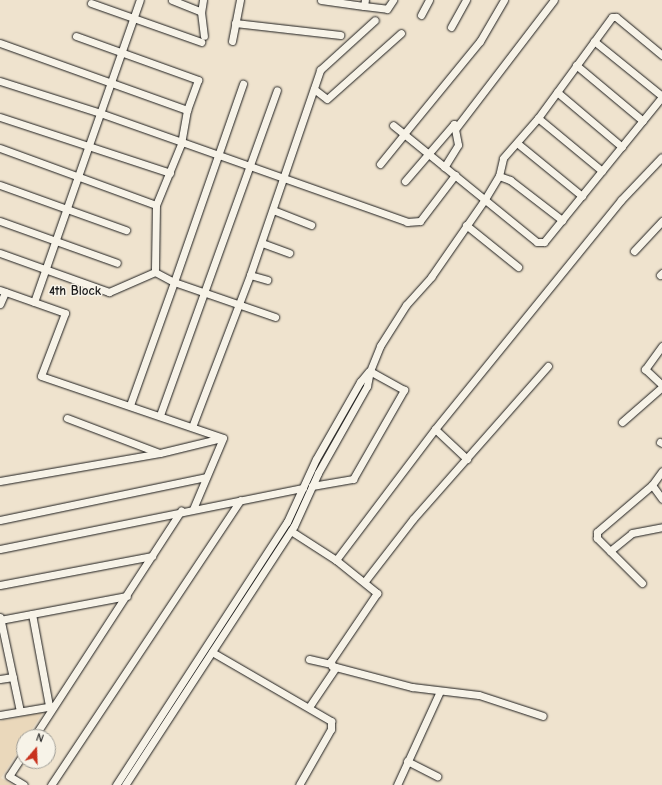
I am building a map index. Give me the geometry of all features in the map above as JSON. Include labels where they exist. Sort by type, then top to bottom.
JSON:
[{"type":"street","points":[[34,302],[140,0]]},
{"type":"street","points":[[172,0],[201,12]]},
{"type":"street","points":[[91,3],[133,19],[202,39],[201,12],[203,0]]},
{"type":"street","points":[[232,42],[240,0]]},
{"type":"street","points":[[321,0],[365,3],[387,9],[393,0]]},
{"type":"street","points":[[421,15],[429,0]]},
{"type":"street","points":[[452,27],[466,0]]},
{"type":"street","points":[[380,164],[480,41],[504,0]]},
{"type":"street","points":[[456,128],[554,0]]},
{"type":"street","points":[[125,785],[291,531],[312,486],[367,386],[370,371],[380,346],[406,305],[431,277],[485,199],[499,176],[503,158],[518,143],[538,118],[610,18],[615,16],[662,54]]},
{"type":"street","points":[[192,426],[262,243],[320,70],[375,20]]},
{"type":"street","points":[[235,23],[340,35]]},
{"type":"street","points":[[314,89],[327,100],[401,33]]},
{"type":"street","points":[[76,36],[198,80],[187,110],[181,144],[156,205],[155,272]]},
{"type":"street","points":[[393,125],[539,242],[544,242],[662,97],[594,41]]},
{"type":"street","points":[[0,43],[187,110]]},
{"type":"street","points":[[576,65],[643,121]]},
{"type":"street","points":[[0,81],[100,113],[181,144],[407,222],[420,220],[455,175]]},
{"type":"street","points":[[130,405],[243,84]]},
{"type":"street","points":[[160,415],[277,90]]},
{"type":"street","points":[[557,92],[622,147]]},
{"type":"street","points":[[0,117],[89,145],[170,173]]},
{"type":"street","points":[[538,118],[602,171]]},
{"type":"street","points":[[404,181],[454,124],[456,128],[458,145],[444,167]]},
{"type":"street","points":[[518,143],[582,196]]},
{"type":"street","points":[[0,148],[79,175],[156,205]]},
{"type":"street","points":[[336,560],[435,429],[621,200],[662,157]]},
{"type":"street","points":[[499,176],[510,180],[562,220]]},
{"type":"street","points":[[0,185],[126,230]]},
{"type":"street","points":[[273,210],[311,225]]},
{"type":"street","points":[[0,221],[117,263]]},
{"type":"street","points":[[634,251],[662,221]]},
{"type":"street","points":[[466,225],[518,267]]},
{"type":"street","points":[[262,243],[289,254]]},
{"type":"street","points":[[0,253],[109,292],[155,272]]},
{"type":"street","points":[[155,272],[174,282],[275,317]]},
{"type":"street","points":[[250,275],[267,280]]},
{"type":"street","points":[[0,304],[2,291],[65,313],[41,376],[160,415],[223,438]]},
{"type":"street","points":[[622,422],[662,386],[645,368],[662,346]]},
{"type":"street","points":[[364,581],[413,519],[548,366]]},
{"type":"street","points":[[312,486],[353,479],[404,390],[370,371]]},
{"type":"street","points":[[117,784],[287,522],[303,488],[356,389],[370,371]]},
{"type":"street","points":[[66,418],[160,453]]},
{"type":"street","points":[[435,429],[467,459]]},
{"type":"street","points":[[0,481],[160,453],[223,438]]},
{"type":"street","points":[[193,509],[223,438]]},
{"type":"street","points":[[642,583],[597,538],[597,532],[652,485],[662,471]]},
{"type":"street","points":[[0,520],[206,477]]},
{"type":"street","points":[[652,485],[662,499]]},
{"type":"street","points":[[0,549],[181,511],[303,488]]},
{"type":"street","points":[[51,785],[240,500]]},
{"type":"street","points":[[39,729],[52,706],[127,596],[181,511]]},
{"type":"street","points":[[610,551],[632,533],[662,527]]},
{"type":"street","points":[[291,531],[336,560],[375,589],[376,597],[309,707]]},
{"type":"street","points":[[0,585],[152,556]]},
{"type":"street","points":[[20,711],[13,677],[4,652],[0,619],[127,596]]},
{"type":"street","points":[[32,614],[52,706]]},
{"type":"street","points":[[212,652],[309,707],[332,725],[299,785]]},
{"type":"street","points":[[310,659],[400,685],[484,697],[543,716]]},
{"type":"street","points":[[0,679],[13,677]]},
{"type":"street","points":[[396,785],[440,691]]},
{"type":"street","points":[[0,715],[52,706]]},
{"type":"street","points":[[407,761],[437,776]]},
{"type":"street","points":[[16,765],[9,776],[24,785]]},
{"type":"shaded area","points":[[43,712],[32,729],[16,729],[16,755],[1,778],[13,785],[0,785],[0,721]]},
{"type":"district","name":"4th Block","points":[[75,291]]}]
